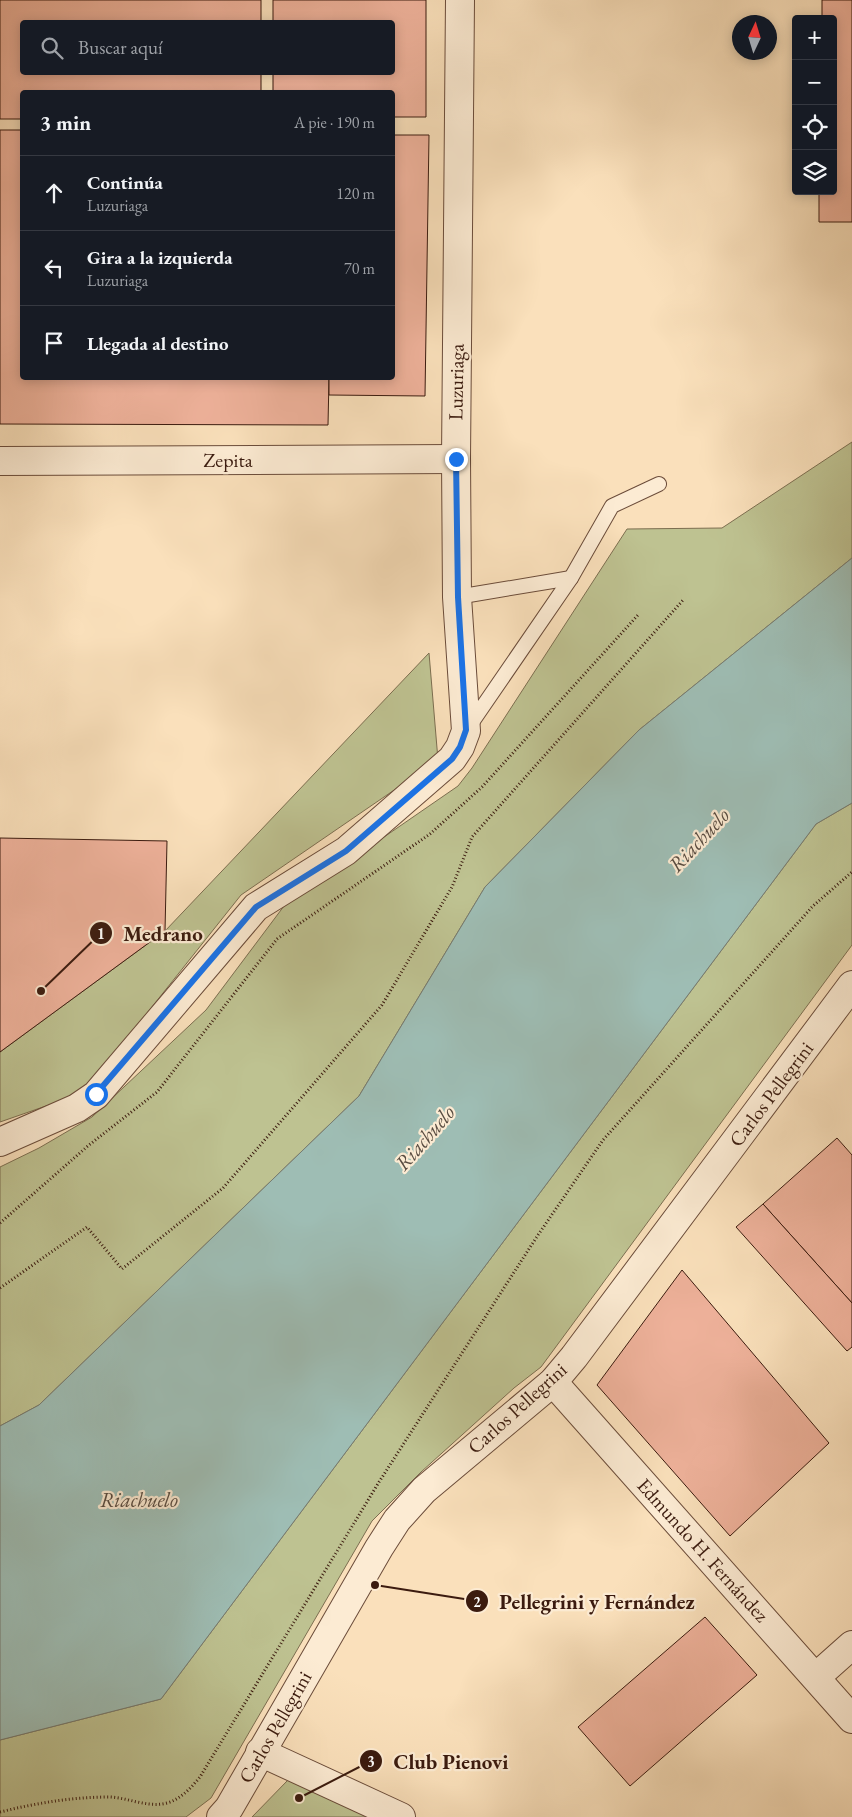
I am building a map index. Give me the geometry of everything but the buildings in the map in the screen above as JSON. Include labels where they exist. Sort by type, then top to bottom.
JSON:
[{"type":"street","name":"Luzuriaga","points":[[0,1142],[78,1108],[96,1094],[256,907],[346,851],[452,759],[460,747],[466,730],[458,597],[456,459],[460,0]]},
{"type":"street","name":"Zepita","points":[[0,461],[456,459]]},
{"type":"street","name":"Carlos Pellegrini","points":[[221,1817],[229,1808],[397,1520],[424,1490],[553,1382],[574,1357],[852,986]]},
{"type":"street","name":"Edmundo H. Fernández","points":[[553,1382],[852,1719]]},
{"type":"street","points":[[816,1677],[852,1645]]},
{"type":"street","points":[[260,1752],[401,1817]]},
{"type":"lane","points":[[466,730],[571,578],[612,506],[659,484]]},
{"type":"lane","points":[[458,597],[571,578]]},
{"type":"path","points":[[0,1288],[87,1227],[122,1269],[223,1188],[382,1005],[452,887],[472,837],[684,599]]},
{"type":"path","points":[[0,1223],[89,1146],[157,1092],[277,939],[430,834],[482,787],[638,615]]},
{"type":"path","points":[[0,1812],[41,1802],[84,1797],[118,1797],[155,1805],[179,1798],[191,1788],[200,1777],[379,1482],[538,1235],[603,1140],[813,906],[852,872]]},
{"type":"green space","points":[[852,442],[852,558],[639,730],[485,887],[359,1096],[39,1405],[0,1426],[0,1167],[39,1148],[92,1117],[206,1010],[284,906],[458,786],[472,768],[627,529],[722,528]]},
{"type":"green space","points":[[429,653],[438,760],[241,895],[93,1081],[69,1098],[0,1122],[0,1052],[165,931]]},
{"type":"green space","points":[[852,803],[852,945],[541,1367],[514,1388],[421,1472],[372,1521],[211,1798],[186,1817],[0,1817],[0,1740],[161,1699],[816,824]]},
{"type":"green space","points":[[288,1780],[369,1817],[252,1817]]},
{"type":"water","name":"Riachuelo","points":[[852,558],[852,803],[816,824],[161,1699],[0,1740],[0,1426],[39,1405],[359,1096],[485,887],[639,730]]},
{"type":"place","name":"Medrano","points":[[41,991]]},
{"type":"place","name":"Pellegrini y Fernández","points":[[375,1585]]},
{"type":"place","name":"Club Pienovi","points":[[299,1798]]},
{"type":"route","points":[[96,1094],[256,907],[346,851],[452,759],[460,747],[466,730],[458,597],[456,459]]}]
